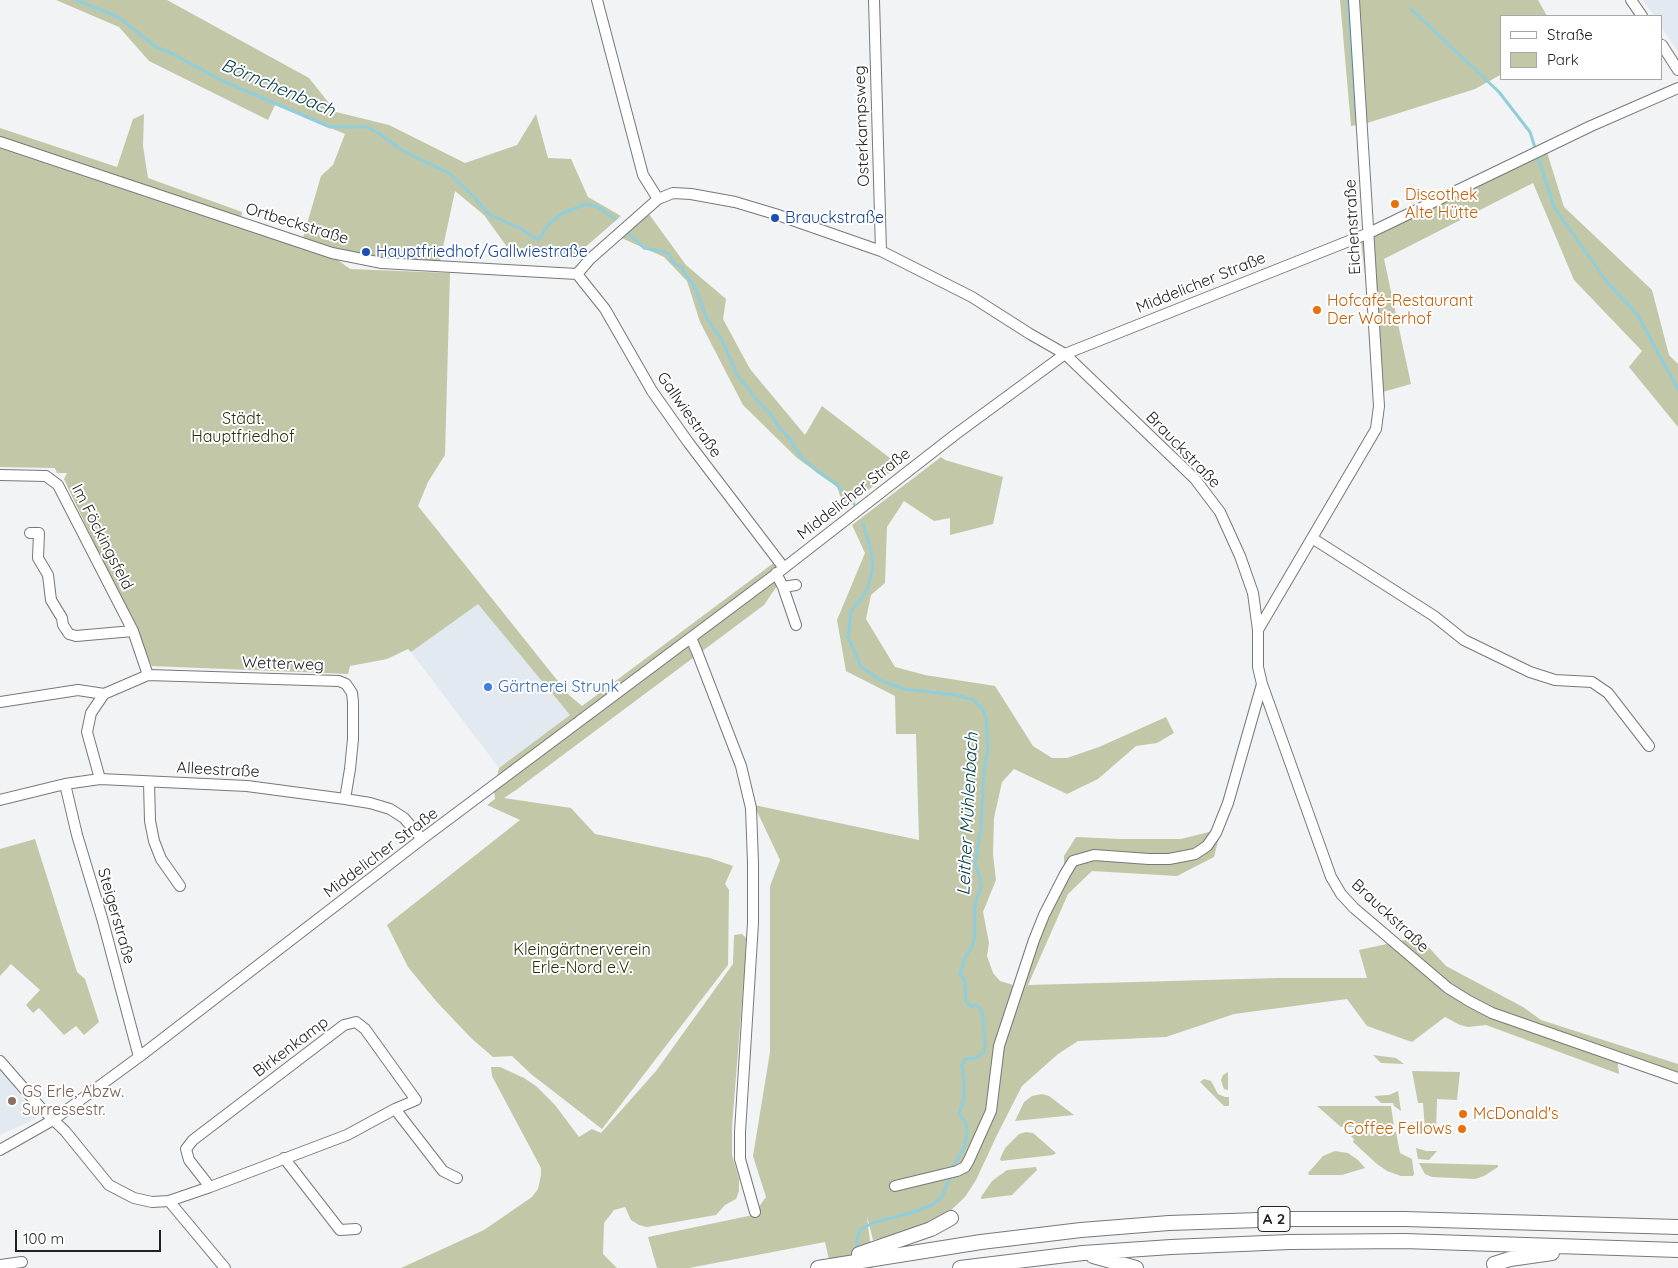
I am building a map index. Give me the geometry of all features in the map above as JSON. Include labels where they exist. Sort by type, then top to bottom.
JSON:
[{"type":"highway","points":[[819,1268],[871,1255],[931,1229],[951,1218]]},
{"type":"highway","name":"A 2","points":[[871,1255],[1081,1230],[1169,1223],[1289,1219],[1395,1219],[1678,1227]]},
{"type":"highway","name":"A 2","points":[[960,1268],[1083,1253],[1298,1242],[1404,1241],[1678,1250]]},
{"type":"highway","points":[[1494,1264],[1510,1259],[1586,1248]]},
{"type":"highway","points":[[1083,1253],[1136,1268]]},
{"type":"street","points":[[576,274],[590,259],[658,199],[643,175],[597,0]]},
{"type":"street","name":"Osterkampsweg","points":[[874,0],[881,251]]},
{"type":"street","name":"Eichenstraße","points":[[1258,630],[1376,429],[1379,406],[1354,0]]},
{"type":"street","points":[[1632,0],[1641,15]]},
{"type":"street","points":[[1663,47],[1678,70]]},
{"type":"street","name":"Middelicher Straße","points":[[0,1150],[53,1120],[139,1057],[956,434],[1066,354],[1369,233],[1591,126],[1678,88]]},
{"type":"street","name":"Ortbeckstraße","points":[[0,142],[332,253],[382,262],[576,274]]},
{"type":"street","name":"Brauckstraße","points":[[658,199],[673,193],[735,202],[796,220],[881,251],[972,297],[1030,334],[1066,354],[1194,479],[1220,512],[1240,556],[1252,593],[1258,630],[1258,667],[1262,684],[1331,877],[1341,894],[1354,908],[1448,988],[1476,1005],[1492,1013],[1678,1078]]},
{"type":"street","name":"Gallwiestraße","points":[[576,274],[605,309],[652,391],[780,570]]},
{"type":"street","name":"Im Föckingsfeld","points":[[0,475],[46,476],[58,485],[133,631],[148,674]]},
{"type":"street","points":[[30,533],[39,533],[38,558],[48,575],[51,600],[69,634],[76,636],[133,631]]},
{"type":"street","points":[[1312,538],[1426,611],[1464,640],[1530,672],[1555,680],[1592,682],[1608,693],[1649,746]]},
{"type":"street","points":[[780,570],[796,625]]},
{"type":"street","points":[[784,587],[796,585]]},
{"type":"street","points":[[690,638],[740,766],[751,808],[753,923],[740,1159],[755,1212]]},
{"type":"street","name":"Wetterweg","points":[[104,694],[148,674],[339,680],[346,684],[352,693],[353,702],[353,739],[345,799]]},
{"type":"street","points":[[895,1186],[957,1171],[965,1167],[969,1160],[991,1111],[999,1046],[1034,940],[1044,915],[1065,874],[1074,862],[1094,855],[1169,859],[1195,854],[1208,846],[1216,833],[1228,803],[1262,684]]},
{"type":"street","points":[[0,702],[78,690],[104,694],[91,713],[87,732],[100,780]]},
{"type":"street","name":"Alleestraße","points":[[0,800],[66,784],[100,780],[247,786],[345,799],[390,809],[404,818],[422,840]]},
{"type":"street","points":[[149,782],[150,821],[154,841],[162,859],[180,886]]},
{"type":"street","name":"Steigerstraße","points":[[66,784],[77,835],[102,918],[139,1057]]},
{"type":"street","name":"Birkenkamp","points":[[0,1061],[53,1120],[65,1130],[109,1185],[134,1198],[152,1202],[170,1200],[210,1187],[347,1135],[416,1100],[365,1029],[356,1022],[344,1025],[193,1140],[186,1149],[189,1160],[210,1187]]},
{"type":"street","points":[[395,1109],[443,1171],[457,1178]]},
{"type":"street","points":[[284,1158],[340,1230],[356,1229]]},
{"type":"street","points":[[170,1200],[224,1268]]},
{"type":"street","points":[[0,1265],[22,1262]]},
{"type":"shaded area","points":[[1643,0],[1678,0],[1678,52],[1663,30],[1663,15],[1653,15]]},
{"type":"shaded area","points":[[478,603],[570,715],[499,768],[411,652]]},
{"type":"shaded area","name":"GS Erle, Abzw. Surressestr.","points":[[0,1071],[37,1118],[0,1135]]},
{"type":"green space","points":[[56,0],[167,0],[309,78],[336,112],[389,125],[465,163],[517,145],[536,114],[548,158],[571,159],[588,197],[621,216],[575,256],[515,258],[484,215],[455,191],[439,266],[382,263],[302,241],[321,176],[333,165],[345,134],[275,105],[268,120],[149,61],[119,27]]},
{"type":"green space","points":[[1340,0],[1538,0],[1546,15],[1500,15],[1500,75],[1475,89],[1364,124],[1351,126]]},
{"type":"green space","name":"Städt. Hauptfriedhof","points":[[144,114],[143,146],[148,178],[242,212],[241,220],[331,255],[350,269],[450,273],[445,455],[428,482],[418,506],[569,695],[582,706],[775,562],[781,580],[764,605],[504,798],[571,808],[595,834],[710,858],[733,866],[725,884],[729,890],[728,965],[602,1129],[531,1074],[512,1056],[493,1057],[471,1038],[436,1001],[408,967],[387,925],[520,820],[487,805],[495,799],[494,790],[499,768],[570,715],[478,604],[411,652],[408,649],[387,659],[350,666],[348,674],[152,666],[64,479],[67,473],[57,473],[55,468],[0,467],[0,128],[117,167],[133,119]]},
{"type":"green space","points":[[1546,149],[1564,207],[1652,290],[1669,355],[1678,364],[1678,427],[1629,367],[1642,351],[1574,280],[1533,183],[1384,259],[1411,384],[1379,393],[1361,241]]},
{"type":"green space","points":[[646,210],[686,265],[726,299],[723,319],[750,369],[805,435],[822,406],[899,465],[845,509],[837,487],[797,458],[743,405],[700,322],[687,281],[664,257],[617,236]]},
{"type":"green space","points":[[941,457],[945,460],[1003,477],[993,524],[950,535],[950,518],[934,521],[904,501],[887,527],[885,583],[871,595],[866,619],[895,667],[925,675],[995,686],[1033,746],[1052,758],[1067,758],[1099,747],[1166,717],[1174,733],[1157,743],[1136,746],[1098,779],[1067,794],[1014,769],[1002,782],[994,818],[993,854],[996,880],[983,912],[989,943],[987,956],[993,973],[1000,981],[1013,985],[1029,937],[1064,866],[1064,856],[1076,837],[1181,839],[1221,829],[1214,857],[1177,876],[1092,871],[1068,894],[1028,985],[1279,978],[1367,978],[1359,950],[1419,937],[1446,966],[1523,1007],[1541,1020],[1678,1064],[1678,1077],[1617,1057],[1619,1074],[1486,1025],[1468,1027],[1445,1017],[1412,1042],[1367,1026],[1347,999],[1234,1014],[1166,1037],[1078,1041],[1058,1054],[1022,1086],[976,1180],[965,1197],[948,1213],[943,1217],[897,1235],[873,1240],[867,1216],[873,1268],[831,1268],[825,1242],[689,1268],[657,1268],[648,1237],[753,1215],[766,1197],[753,1156],[770,1052],[770,886],[780,860],[754,805],[919,840],[916,734],[896,734],[895,696],[846,671],[837,620],[865,553],[852,525]]},
{"type":"green space","points":[[35,839],[77,972],[85,979],[99,1022],[84,1035],[76,1026],[64,1035],[39,1008],[33,1013],[26,1005],[40,990],[11,964],[0,976],[0,849]]},
{"type":"green space","points":[[742,934],[746,938],[745,964],[732,1126],[732,1155],[739,1179],[739,1191],[736,1199],[725,1205],[716,1215],[647,1227],[631,1220],[625,1207],[614,1210],[604,1223],[603,1254],[617,1268],[401,1268],[484,1230],[532,1197],[538,1189],[541,1168],[492,1076],[491,1067],[500,1067],[536,1086],[555,1105],[579,1137],[592,1129],[601,1133],[656,1071],[733,964],[734,935]]},
{"type":"green space","points":[[1373,1055],[1396,1058],[1404,1064],[1381,1063]]},
{"type":"green space","points":[[1412,1071],[1460,1072],[1457,1100],[1437,1099],[1436,1129],[1425,1129],[1423,1103],[1418,1103]]},
{"type":"green space","points":[[1228,1072],[1228,1090],[1224,1089],[1221,1080],[1223,1075]]},
{"type":"green space","points":[[1204,1079],[1211,1081],[1218,1094],[1229,1097],[1229,1106],[1224,1106],[1200,1082]]},
{"type":"green space","points":[[1398,1091],[1401,1111],[1393,1103],[1381,1103],[1374,1096],[1389,1095]]},
{"type":"green space","points":[[1042,1094],[1049,1096],[1074,1115],[1015,1121],[1024,1102],[1032,1096]]},
{"type":"green space","points":[[1317,1106],[1391,1106],[1394,1127],[1341,1127]]},
{"type":"green space","points":[[1347,1132],[1396,1132],[1400,1153],[1412,1159],[1413,1176],[1401,1176],[1387,1171],[1353,1142],[1354,1139]]},
{"type":"green space","points":[[1033,1133],[1056,1153],[1053,1155],[1001,1161],[1000,1159],[1005,1148],[1019,1134]]},
{"type":"green space","points":[[1416,1148],[1426,1151],[1437,1151],[1429,1160],[1418,1159]]},
{"type":"green space","points":[[1335,1151],[1348,1153],[1365,1168],[1342,1175],[1309,1175],[1308,1173],[1323,1156]]},
{"type":"green space","points":[[1419,1163],[1498,1165],[1498,1167],[1484,1176],[1475,1179],[1432,1177],[1425,1174]]},
{"type":"green space","points":[[1036,1167],[1037,1170],[1012,1195],[981,1199],[992,1181],[1007,1170]]},
{"type":"waterway","name":"Börnchenbach","points":[[76,0],[118,17],[156,47],[223,81],[330,127],[367,127],[403,151],[449,173],[474,197],[488,214],[520,228],[538,240],[549,224],[561,214],[586,204],[598,207],[615,219]]},
{"type":"waterway","points":[[1348,0],[1356,117]]},
{"type":"waterway","points":[[1411,9],[1499,92],[1530,132],[1554,207],[1607,282],[1637,314],[1678,390]]},
{"type":"waterway","name":"Leither Mühlenbach","points":[[626,231],[644,248],[665,252],[670,255],[675,264],[682,267],[684,273],[695,287],[707,319],[722,340],[738,377],[772,416],[790,439],[800,456],[836,484],[854,504]]},
{"type":"waterway","name":"Leither Mühlenbach","points":[[863,524],[871,550],[873,567],[868,588],[851,611],[848,637],[861,667],[880,680],[904,689],[955,695],[974,700],[983,710],[986,718],[988,748],[984,771],[981,828],[975,864],[980,877],[981,890],[977,896],[975,907],[975,936],[972,947],[965,957],[960,974],[965,980],[966,1002],[971,1006],[978,1006],[982,1012],[985,1042],[984,1052],[976,1058],[965,1059],[962,1065],[964,1099],[959,1114],[966,1123],[967,1133],[964,1147],[952,1169]]},
{"type":"waterway","name":"Leither Mühlenbach","points":[[857,1250],[857,1239],[860,1230],[872,1223],[914,1212],[932,1205],[942,1197],[950,1177]]},
{"type":"place","name":"Discothek Alte Hütte","points":[[1395,204]]},
{"type":"place","name":"Brauckstraße","points":[[775,218]]},
{"type":"place","name":"Hauptfriedhof/Gallwiestraße","points":[[366,252]]},
{"type":"place","name":"Hofcafé-Restaurant Der Wolterhof","points":[[1317,310]]},
{"type":"place","name":"Gärtnerei Strunk","points":[[488,687]]},
{"type":"place","name":"GS Erle, Abzw. Surressestr.","points":[[12,1101]]},
{"type":"place","name":"McDonald's","points":[[1463,1114]]},
{"type":"place","name":"Coffee Fellows","points":[[1462,1129]]},
{"type":"park label","name":"Kleingärtnerverein Erle-Nord e.V.","points":[[582,959]]}]
